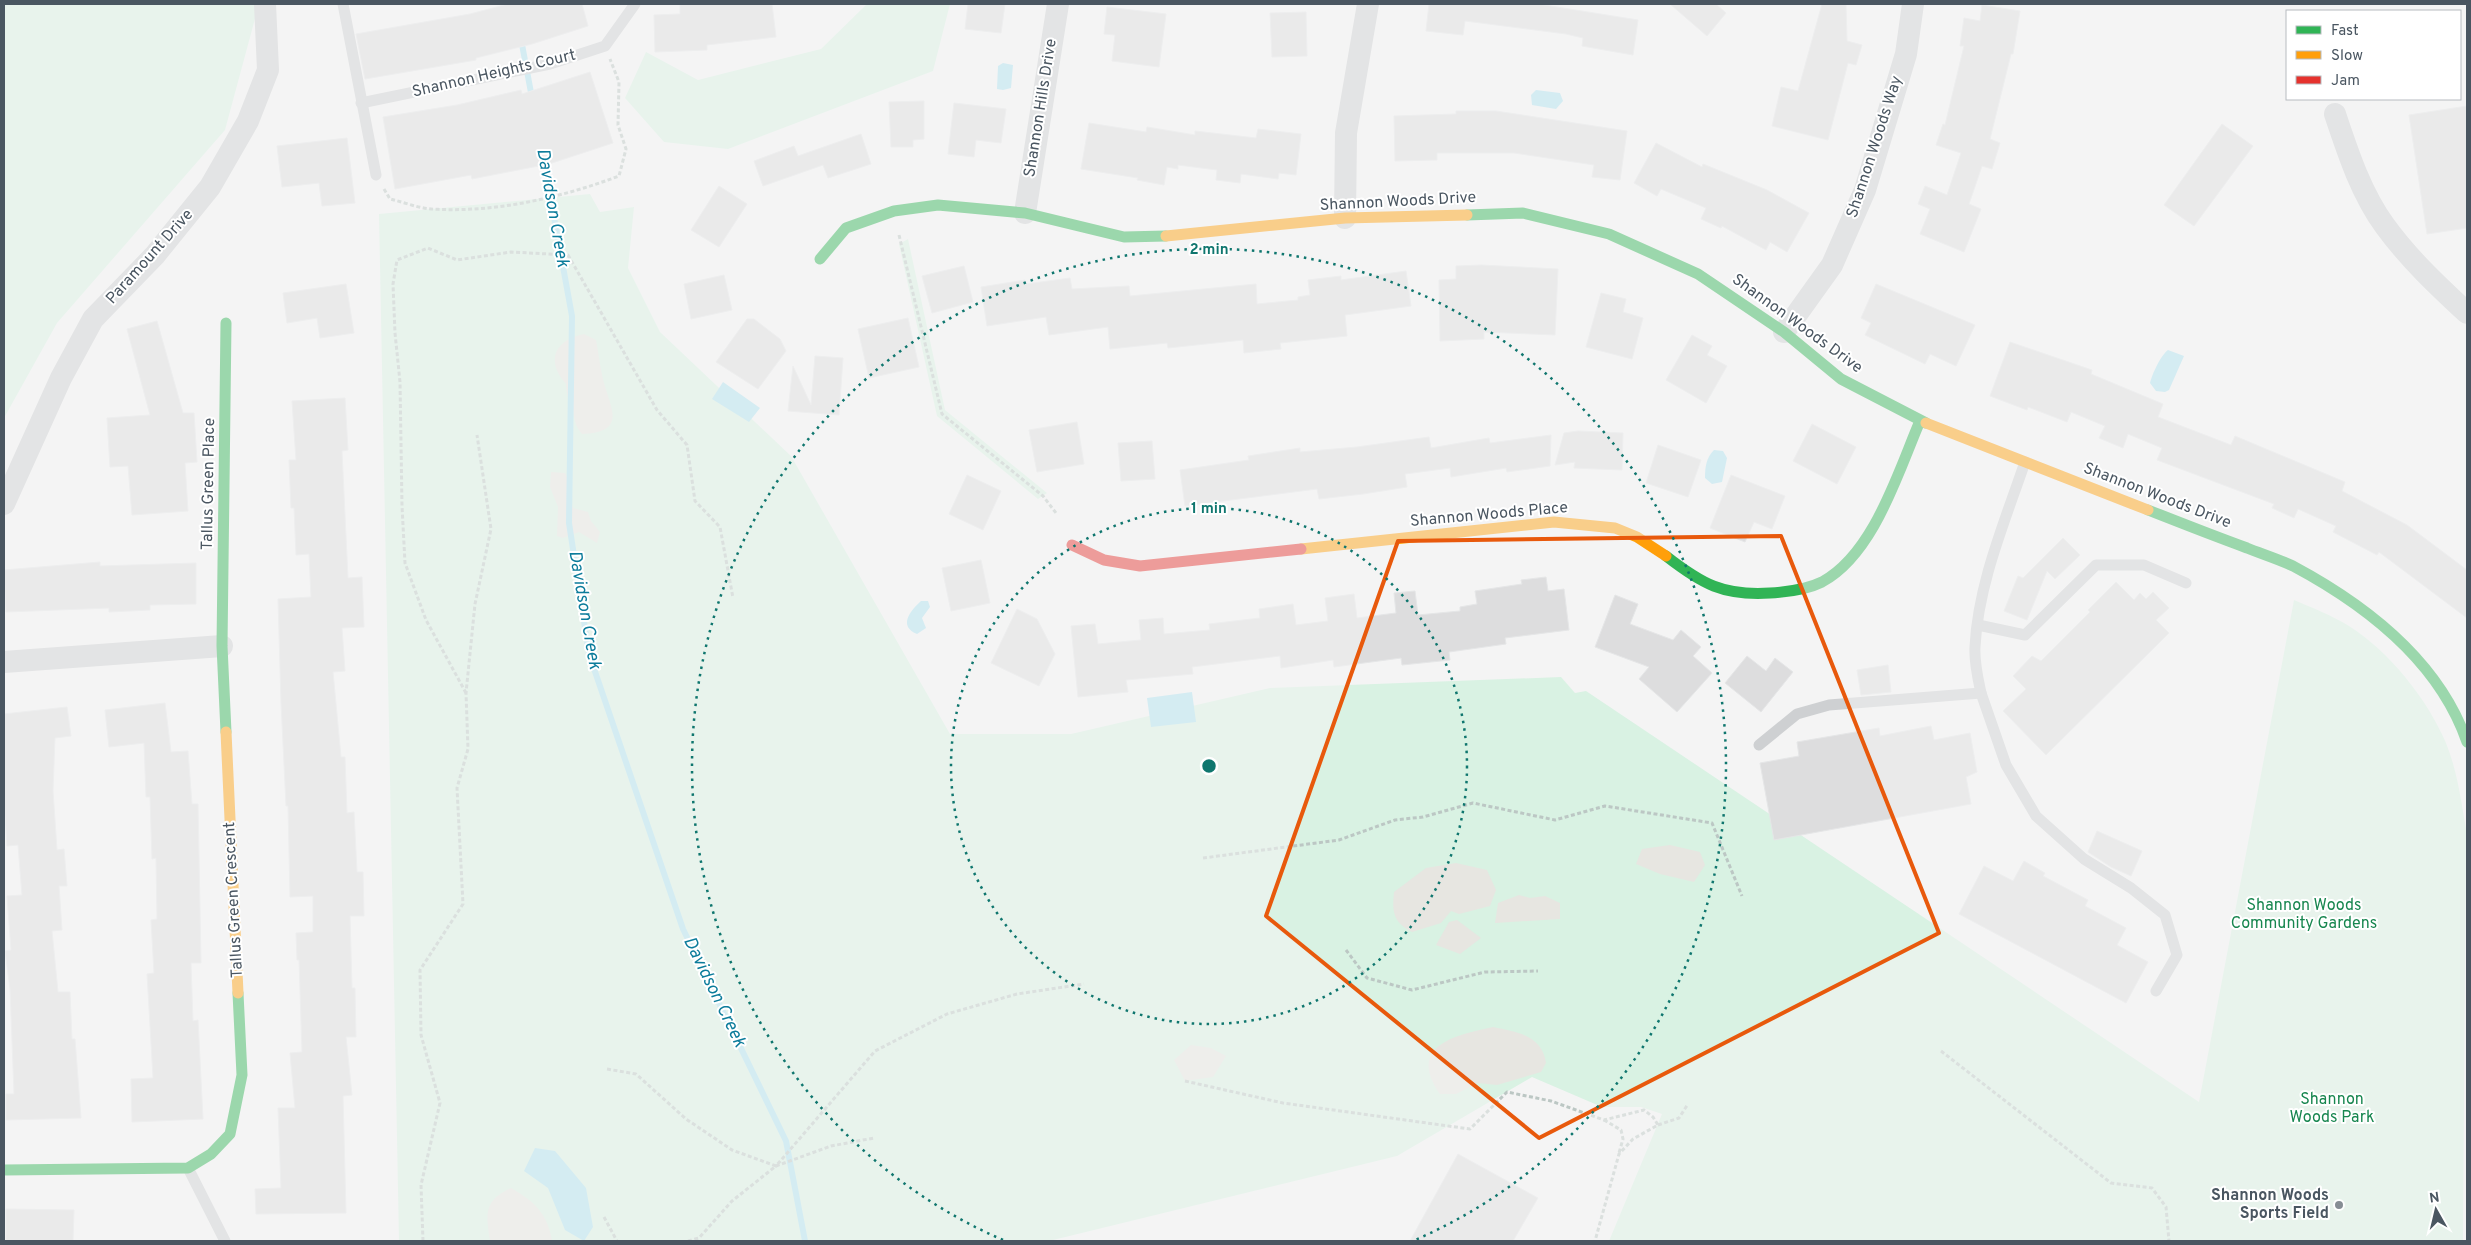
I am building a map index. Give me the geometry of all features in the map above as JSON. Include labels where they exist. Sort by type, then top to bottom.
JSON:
[{"type":"street","name":"Paramount Drive","points":[[4,504],[61,378],[93,319],[155,255],[210,187],[248,121],[268,70],[265,4]]},
{"type":"street","name":"Shannon Hills Drive","points":[[1025,213],[1058,4]]},
{"type":"street","points":[[1345,218],[1346,132],[1368,4]]},
{"type":"street","name":"Shannon Woods Way","points":[[1784,332],[1832,265],[1865,190],[1906,54],[1913,4]]},
{"type":"street","points":[[2335,114],[2353,168],[2384,225],[2421,270],[2467,313]]},
{"type":"street","name":"Shannon Woods Drive","points":[[820,259],[846,228],[894,211],[938,205],[1025,213],[1124,237],[1189,235],[1345,218],[1523,213],[1609,234],[1698,274],[1784,332],[1841,379],[1920,421],[2292,566],[2353,605],[2395,635],[2428,670],[2459,719],[2467,742]]},
{"type":"street","name":"Tallus Green Place","points":[[222,646],[226,323]]},
{"type":"street","name":"Shannon Woods Place","points":[[1072,545],[1104,560],[1140,566],[1554,522],[1587,523],[1620,528],[1647,542],[1701,582],[1728,593],[1792,592],[1826,579],[1853,556],[1874,525],[1920,421]]},
{"type":"street","points":[[4,662],[222,646]]},
{"type":"street","name":"Tallus Green Crescent","points":[[188,1168],[211,1154],[230,1134],[242,1075],[222,646]]},
{"type":"street","points":[[4,1170],[188,1168]]},
{"type":"lane","points":[[343,4],[376,175]]},
{"type":"lane","points":[[605,46],[635,4]]},
{"type":"lane","name":"Shannon Heights Court","points":[[361,103],[550,64],[605,46]]},
{"type":"lane","points":[[2025,462],[1990,566],[1978,625],[1974,649],[1980,693],[2006,765],[2036,816],[2084,859],[2131,888],[2165,915],[2176,955],[2156,991]]},
{"type":"lane","points":[[1978,625],[2025,635],[2096,566],[2144,565],[2186,582]]},
{"type":"lane","points":[[1759,745],[1797,714],[1829,705],[1980,693]]},
{"type":"lane","points":[[188,1168],[224,1241]]},
{"type":"path","points":[[376,175],[390,199],[430,209],[505,206],[585,189],[619,176],[626,149],[618,125],[619,82],[605,46]]},
{"type":"path","points":[[898,232],[942,414],[1043,496],[1056,513]]},
{"type":"path","points":[[466,693],[426,620],[405,563],[400,382],[393,284],[397,260],[428,248],[457,260],[511,252],[568,254],[657,410],[687,445],[696,501],[720,527],[733,598]]},
{"type":"path","points":[[422,1241],[421,1185],[440,1103],[421,1035],[420,970],[462,904],[457,788],[468,749],[466,693],[475,604],[491,529],[477,435]]},
{"type":"path","points":[[1203,858],[1339,840],[1395,820],[1423,817],[1473,803],[1555,820],[1605,806],[1712,823],[1742,896]]},
{"type":"path","points":[[1346,950],[1367,978],[1412,990],[1485,972],[1538,971]]},
{"type":"path","points":[[688,1241],[699,1238],[732,1201],[776,1166],[875,1051],[947,1014],[1018,994],[1084,984]]},
{"type":"path","points":[[1941,1051],[2111,1183],[2152,1188],[2166,1207],[2169,1241]]},
{"type":"path","points":[[607,1069],[636,1074],[686,1119],[732,1150],[776,1166],[831,1146],[874,1138]]},
{"type":"path","points":[[1185,1081],[1283,1103],[1470,1129],[1507,1092],[1551,1101],[1604,1120],[1621,1130],[1623,1139],[1596,1241]]},
{"type":"path","points":[[1619,1154],[1633,1139],[1658,1125],[1679,1118],[1688,1104]]},
{"type":"path","points":[[1604,1120],[1644,1110],[1658,1125]]},
{"type":"path","points":[[604,1217],[617,1241]]},
{"type":"highlighted area","points":[[1781,536],[1939,933],[1539,1138],[1266,916],[1398,541]]},
{"type":"green space","points":[[4,4],[259,4],[225,130],[57,323],[4,418]]},
{"type":"green space","points":[[867,4],[950,4],[933,71],[728,149],[664,142],[625,98],[646,52],[698,80],[821,49]]},
{"type":"green space","points":[[590,194],[600,212],[634,207],[628,268],[660,332],[791,456],[950,734],[1071,734],[1270,688],[1561,677],[1575,693],[1586,691],[2199,1102],[2294,600],[2342,622],[2364,636],[2393,663],[2418,694],[2429,710],[2446,743],[2458,785],[2466,829],[2463,1241],[1609,1241],[1662,1114],[1641,1107],[1602,1107],[1532,1077],[1397,1156],[1049,1241],[399,1241],[379,214]]},
{"type":"green space","points":[[908,239],[945,410],[1047,493],[1038,499],[937,416],[899,244]]},
{"type":"sand","points":[[584,334],[596,340],[601,372],[613,418],[605,429],[582,434],[576,423],[566,384],[556,367],[555,359],[556,352],[560,346],[574,337]]},
{"type":"sand","points":[[551,472],[565,473],[573,508],[588,512],[591,521],[600,532],[597,543],[579,532],[563,538],[557,536],[558,507],[550,487]]},
{"type":"sand","points":[[1670,845],[1700,852],[1705,865],[1694,882],[1660,874],[1636,864],[1642,849]]},
{"type":"sand","points":[[1456,863],[1487,870],[1496,890],[1490,906],[1459,914],[1451,911],[1441,923],[1412,932],[1401,924],[1395,916],[1393,905],[1394,892],[1426,868]]},
{"type":"sand","points":[[1519,895],[1530,898],[1545,896],[1560,903],[1560,919],[1495,923],[1498,903]]},
{"type":"sand","points":[[1457,920],[1481,938],[1460,954],[1436,945],[1449,922]]},
{"type":"sand","points":[[1493,1027],[1519,1033],[1534,1041],[1544,1054],[1546,1063],[1541,1072],[1497,1085],[1478,1083],[1456,1094],[1440,1094],[1431,1078],[1429,1064],[1432,1054],[1451,1039]]},
{"type":"sand","points":[[1191,1045],[1211,1048],[1226,1056],[1213,1077],[1185,1081],[1174,1060]]},
{"type":"sand","points":[[511,1188],[527,1198],[539,1209],[547,1223],[552,1241],[490,1241],[488,1209],[495,1198]]},
{"type":"water","points":[[1003,63],[1013,65],[1011,88],[1003,90],[997,89],[998,66]]},
{"type":"water","points":[[1536,90],[1560,93],[1563,101],[1556,109],[1532,105],[1531,95]]},
{"type":"water","points":[[2168,350],[2184,356],[2169,390],[2165,392],[2156,391],[2150,383],[2151,379],[2160,360]]},
{"type":"water","points":[[723,382],[760,408],[749,422],[712,399]]},
{"type":"water","points":[[1714,450],[1723,451],[1727,458],[1722,482],[1712,484],[1705,478],[1705,470],[1708,459]]},
{"type":"water","points":[[921,601],[928,601],[930,607],[922,618],[926,628],[917,634],[911,631],[907,623],[913,609]]},
{"type":"water","points":[[1192,692],[1196,722],[1151,727],[1147,698]]},
{"type":"water","points":[[535,1148],[555,1151],[586,1188],[593,1227],[584,1241],[565,1230],[548,1188],[524,1171]]},
{"type":"building","points":[[508,4],[582,4],[588,26],[532,44],[476,58],[476,60],[365,79],[356,34],[470,14]]},
{"type":"building","points":[[680,4],[772,4],[776,37],[707,45],[707,50],[655,52],[654,15],[680,14]]},
{"type":"building","points":[[968,4],[1005,4],[1001,33],[965,29]]},
{"type":"building","points":[[1429,4],[1538,4],[1638,20],[1633,55],[1582,46],[1583,38],[1566,34],[1465,21],[1463,35],[1426,31]]},
{"type":"building","points":[[1670,4],[1716,4],[1726,13],[1707,36]]},
{"type":"building","points":[[1822,4],[1846,4],[1847,41],[1862,45],[1856,65],[1848,63],[1828,140],[1772,126],[1781,87],[1798,91]]},
{"type":"building","points":[[1982,5],[2020,11],[2013,54],[2011,54],[1990,139],[2000,143],[1992,169],[1982,166],[1969,204],[1981,209],[1964,252],[1920,234],[1930,209],[1918,204],[1925,186],[1947,195],[1961,153],[1936,145],[1943,124],[1945,125],[1964,46],[1960,46],[1964,18],[1980,21]]},
{"type":"building","points":[[1107,7],[1166,14],[1159,67],[1112,61],[1115,35],[1104,34]]},
{"type":"building","points":[[1306,12],[1307,56],[1272,57],[1270,13]]},
{"type":"building","points":[[590,72],[613,143],[549,164],[472,179],[471,175],[395,189],[383,117],[457,105],[521,90],[522,94]]},
{"type":"building","points":[[924,101],[924,139],[913,140],[913,147],[891,147],[889,102]]},
{"type":"building","points":[[954,103],[1006,109],[1001,143],[976,140],[974,157],[948,154]]},
{"type":"building","points":[[2467,106],[2467,228],[2427,234],[2409,115]]},
{"type":"building","points":[[1456,111],[1496,111],[1627,131],[1620,180],[1592,177],[1594,165],[1514,153],[1437,153],[1437,160],[1395,161],[1394,116],[1456,114]]},
{"type":"building","points":[[1089,123],[1146,132],[1147,127],[1195,135],[1195,131],[1256,138],[1258,129],[1301,134],[1296,175],[1279,173],[1278,179],[1241,174],[1240,183],[1216,180],[1217,170],[1178,165],[1178,169],[1167,167],[1164,185],[1137,180],[1138,178],[1081,169]]},
{"type":"building","points":[[2222,124],[2253,146],[2194,226],[2164,205]]},
{"type":"building","points":[[861,134],[871,164],[828,178],[823,165],[763,186],[754,161],[794,146],[798,156]]},
{"type":"building","points":[[347,138],[355,203],[322,206],[319,183],[282,187],[277,146]]},
{"type":"building","points":[[1656,143],[1702,167],[1703,164],[1767,190],[1809,213],[1787,252],[1770,242],[1766,250],[1722,226],[1721,228],[1701,219],[1706,208],[1661,189],[1657,196],[1634,183]]},
{"type":"building","points":[[719,186],[747,204],[719,247],[691,230]]},
{"type":"building","points":[[1482,265],[1558,269],[1555,335],[1484,332],[1484,339],[1440,341],[1439,280],[1456,279],[1456,266]]},
{"type":"building","points":[[964,266],[973,302],[932,313],[922,276]]},
{"type":"building","points":[[1406,271],[1411,306],[1345,315],[1347,336],[1280,343],[1281,349],[1244,353],[1243,340],[1168,348],[1167,343],[1110,349],[1108,327],[1049,335],[1046,317],[987,326],[981,287],[1025,280],[1026,284],[1070,278],[1072,289],[1129,286],[1130,296],[1256,284],[1257,304],[1298,300],[1298,297],[1310,295],[1308,280],[1341,276],[1341,280]]},
{"type":"building","points":[[724,275],[732,310],[691,319],[684,284]]},
{"type":"building","points":[[346,284],[354,333],[320,338],[317,318],[287,323],[283,293]]},
{"type":"building","points":[[1876,284],[1975,325],[1956,366],[1930,354],[1925,364],[1865,335],[1871,323],[1861,318]]},
{"type":"building","points":[[1601,293],[1626,299],[1623,312],[1643,318],[1632,359],[1586,347]]},
{"type":"building","points":[[908,318],[919,367],[869,378],[858,329]]},
{"type":"building","points":[[747,319],[754,319],[780,339],[786,351],[758,389],[716,362]]},
{"type":"building","points":[[157,321],[183,413],[194,413],[197,462],[185,463],[188,511],[132,515],[128,466],[110,467],[107,418],[150,415],[127,329]]},
{"type":"building","points":[[1692,335],[1712,346],[1707,355],[1727,366],[1706,403],[1666,380]]},
{"type":"building","points":[[2010,342],[2092,370],[2091,374],[2163,404],[2158,417],[2231,445],[2235,436],[2345,482],[2342,491],[2407,525],[2467,570],[2467,618],[2379,552],[2377,555],[2333,532],[2336,526],[2298,509],[2294,518],[2272,508],[2274,504],[2157,460],[2162,448],[2128,434],[2123,448],[2099,438],[2105,426],[2071,412],[2067,422],[2028,407],[2027,410],[1990,396]]},
{"type":"building","points":[[815,356],[843,358],[839,415],[788,411],[793,366],[811,405]]},
{"type":"building","points":[[345,398],[348,450],[342,451],[348,578],[362,577],[364,627],[342,628],[345,671],[333,672],[341,757],[345,757],[347,813],[354,812],[357,872],[363,872],[364,916],[350,916],[352,988],[355,988],[356,1037],[346,1037],[352,1095],[343,1096],[346,1213],[256,1214],[255,1189],[281,1188],[278,1108],[295,1108],[290,1053],[302,1052],[299,960],[297,960],[296,933],[313,932],[313,896],[290,897],[288,806],[286,806],[281,703],[278,599],[311,597],[309,554],[296,555],[294,508],[291,508],[289,460],[296,460],[292,401]]},
{"type":"building","points":[[1077,422],[1084,464],[1037,472],[1029,430]]},
{"type":"building","points":[[1812,424],[1856,447],[1837,484],[1793,461]]},
{"type":"building","points":[[1578,431],[1623,433],[1622,470],[1574,468],[1575,462],[1555,465],[1564,433]]},
{"type":"building","points":[[1551,435],[1550,466],[1507,472],[1506,468],[1451,477],[1450,468],[1405,474],[1407,487],[1363,494],[1319,499],[1317,489],[1185,506],[1180,470],[1249,460],[1248,456],[1300,448],[1300,452],[1357,447],[1429,437],[1431,448],[1489,438],[1490,443]]},
{"type":"building","points":[[1152,441],[1155,479],[1121,481],[1118,443]]},
{"type":"building","points":[[1658,445],[1701,460],[1688,497],[1646,483]]},
{"type":"building","points":[[967,475],[1001,491],[983,530],[949,514]]},
{"type":"building","points":[[1731,475],[1785,496],[1772,529],[1754,522],[1745,542],[1710,528]]},
{"type":"building","points":[[2063,538],[2080,555],[2055,579],[2047,571],[2027,620],[2004,611],[2018,576],[2023,578]]},
{"type":"building","points":[[981,560],[990,603],[951,611],[942,568]]},
{"type":"building","points":[[100,562],[100,566],[196,563],[196,604],[150,605],[150,610],[109,612],[109,608],[6,612],[4,570]]},
{"type":"building","points":[[1546,577],[1548,591],[1564,589],[1569,630],[1505,638],[1506,644],[1449,652],[1450,660],[1402,665],[1401,658],[1334,667],[1333,660],[1281,668],[1280,656],[1192,667],[1193,674],[1126,680],[1128,692],[1078,697],[1071,626],[1095,624],[1098,644],[1141,640],[1139,620],[1163,618],[1164,634],[1210,630],[1209,624],[1260,618],[1259,609],[1293,604],[1296,625],[1328,621],[1325,598],[1354,594],[1357,618],[1396,613],[1394,593],[1415,591],[1418,615],[1460,611],[1460,607],[1477,604],[1475,591],[1522,584],[1521,580]]},
{"type":"building","points":[[2116,582],[2134,600],[2140,593],[2146,599],[2153,592],[2169,608],[2156,620],[2169,633],[2046,755],[2003,711],[2026,689],[2013,676],[2032,656],[2041,661],[2090,612],[2088,610]]},
{"type":"building","points":[[1615,595],[1638,604],[1630,624],[1673,640],[1681,630],[1701,647],[1693,656],[1712,673],[1677,712],[1639,679],[1649,667],[1595,647]]},
{"type":"building","points":[[1017,609],[1037,619],[1055,654],[1039,686],[991,663]]},
{"type":"building","points":[[1747,656],[1766,671],[1775,658],[1793,672],[1761,712],[1725,683]]},
{"type":"building","points":[[1888,665],[1891,692],[1861,695],[1857,670]]},
{"type":"building","points":[[165,703],[171,752],[188,751],[192,804],[198,804],[201,963],[191,963],[193,1021],[198,1020],[203,1119],[132,1122],[131,1079],[153,1078],[147,974],[154,973],[151,920],[157,919],[156,858],[152,859],[150,797],[146,797],[144,743],[109,747],[105,710]]},
{"type":"building","points":[[67,707],[71,736],[55,738],[53,791],[57,850],[64,849],[67,886],[59,886],[62,930],[52,931],[58,992],[70,992],[72,1039],[75,1039],[81,1118],[6,1120],[6,1094],[14,1094],[10,989],[5,951],[11,950],[7,896],[22,895],[18,845],[7,846],[4,799],[4,714]]},
{"type":"building","points":[[1931,726],[1934,740],[1970,733],[1977,772],[1966,777],[1971,804],[1774,840],[1760,763],[1799,756],[1797,742],[1879,728],[1880,736]]},
{"type":"building","points":[[2097,831],[2142,851],[2131,876],[2111,867],[2088,852]]},
{"type":"building","points":[[2024,861],[2045,873],[2043,876],[2088,900],[2085,906],[2126,928],[2117,945],[2148,962],[2126,1003],[1959,914],[1984,866],[2013,881]]},
{"type":"building","points":[[1458,1154],[1538,1198],[1513,1241],[1410,1241]]},
{"type":"building","points":[[6,1209],[74,1210],[73,1241],[6,1241]]},
{"type":"waterway","name":"Davidson Creek","points":[[521,39],[532,98]]},
{"type":"waterway","name":"Davidson Creek","points":[[543,157],[572,316],[569,523],[589,654],[683,929],[786,1141],[805,1241]]},
{"type":"traffic: fast","points":[[820,259],[846,228],[894,211],[938,205],[1025,213],[1124,237],[1166,236]]},
{"type":"traffic: fast","points":[[1467,215],[1523,213],[1609,234],[1698,274],[1784,332],[1841,379],[1926,423]]},
{"type":"traffic: fast","points":[[226,323],[222,646],[226,732]]},
{"type":"traffic: fast","points":[[1666,556],[1702,581],[1726,590],[1770,593],[1803,589],[1822,582],[1840,569],[1856,552],[1870,532],[1893,487],[1920,421]]},
{"type":"traffic: fast","points":[[2148,510],[2287,563],[2320,581],[2373,617],[2419,661],[2438,686],[2454,713],[2467,742]]},
{"type":"traffic: fast","points":[[4,1170],[188,1168],[211,1154],[230,1134],[242,1075],[238,993]]},
{"type":"traffic: slow","points":[[1166,236],[1345,218],[1467,215]]},
{"type":"traffic: slow","points":[[1926,423],[2148,510]]},
{"type":"traffic: slow","points":[[1301,549],[1554,522],[1615,528],[1637,537],[1666,556]]},
{"type":"traffic: slow","points":[[226,732],[238,993]]},
{"type":"traffic: jam","points":[[1072,545],[1104,560],[1140,566],[1301,549]]},
{"type":"place","name":"Shannon Woods Sports Field","points":[[2339,1205]]},
{"type":"park label","name":"Shannon Woods Community Gardens","points":[[2304,915]]},
{"type":"park label","name":"Shannon Woods Park","points":[[2332,1109]]}]
